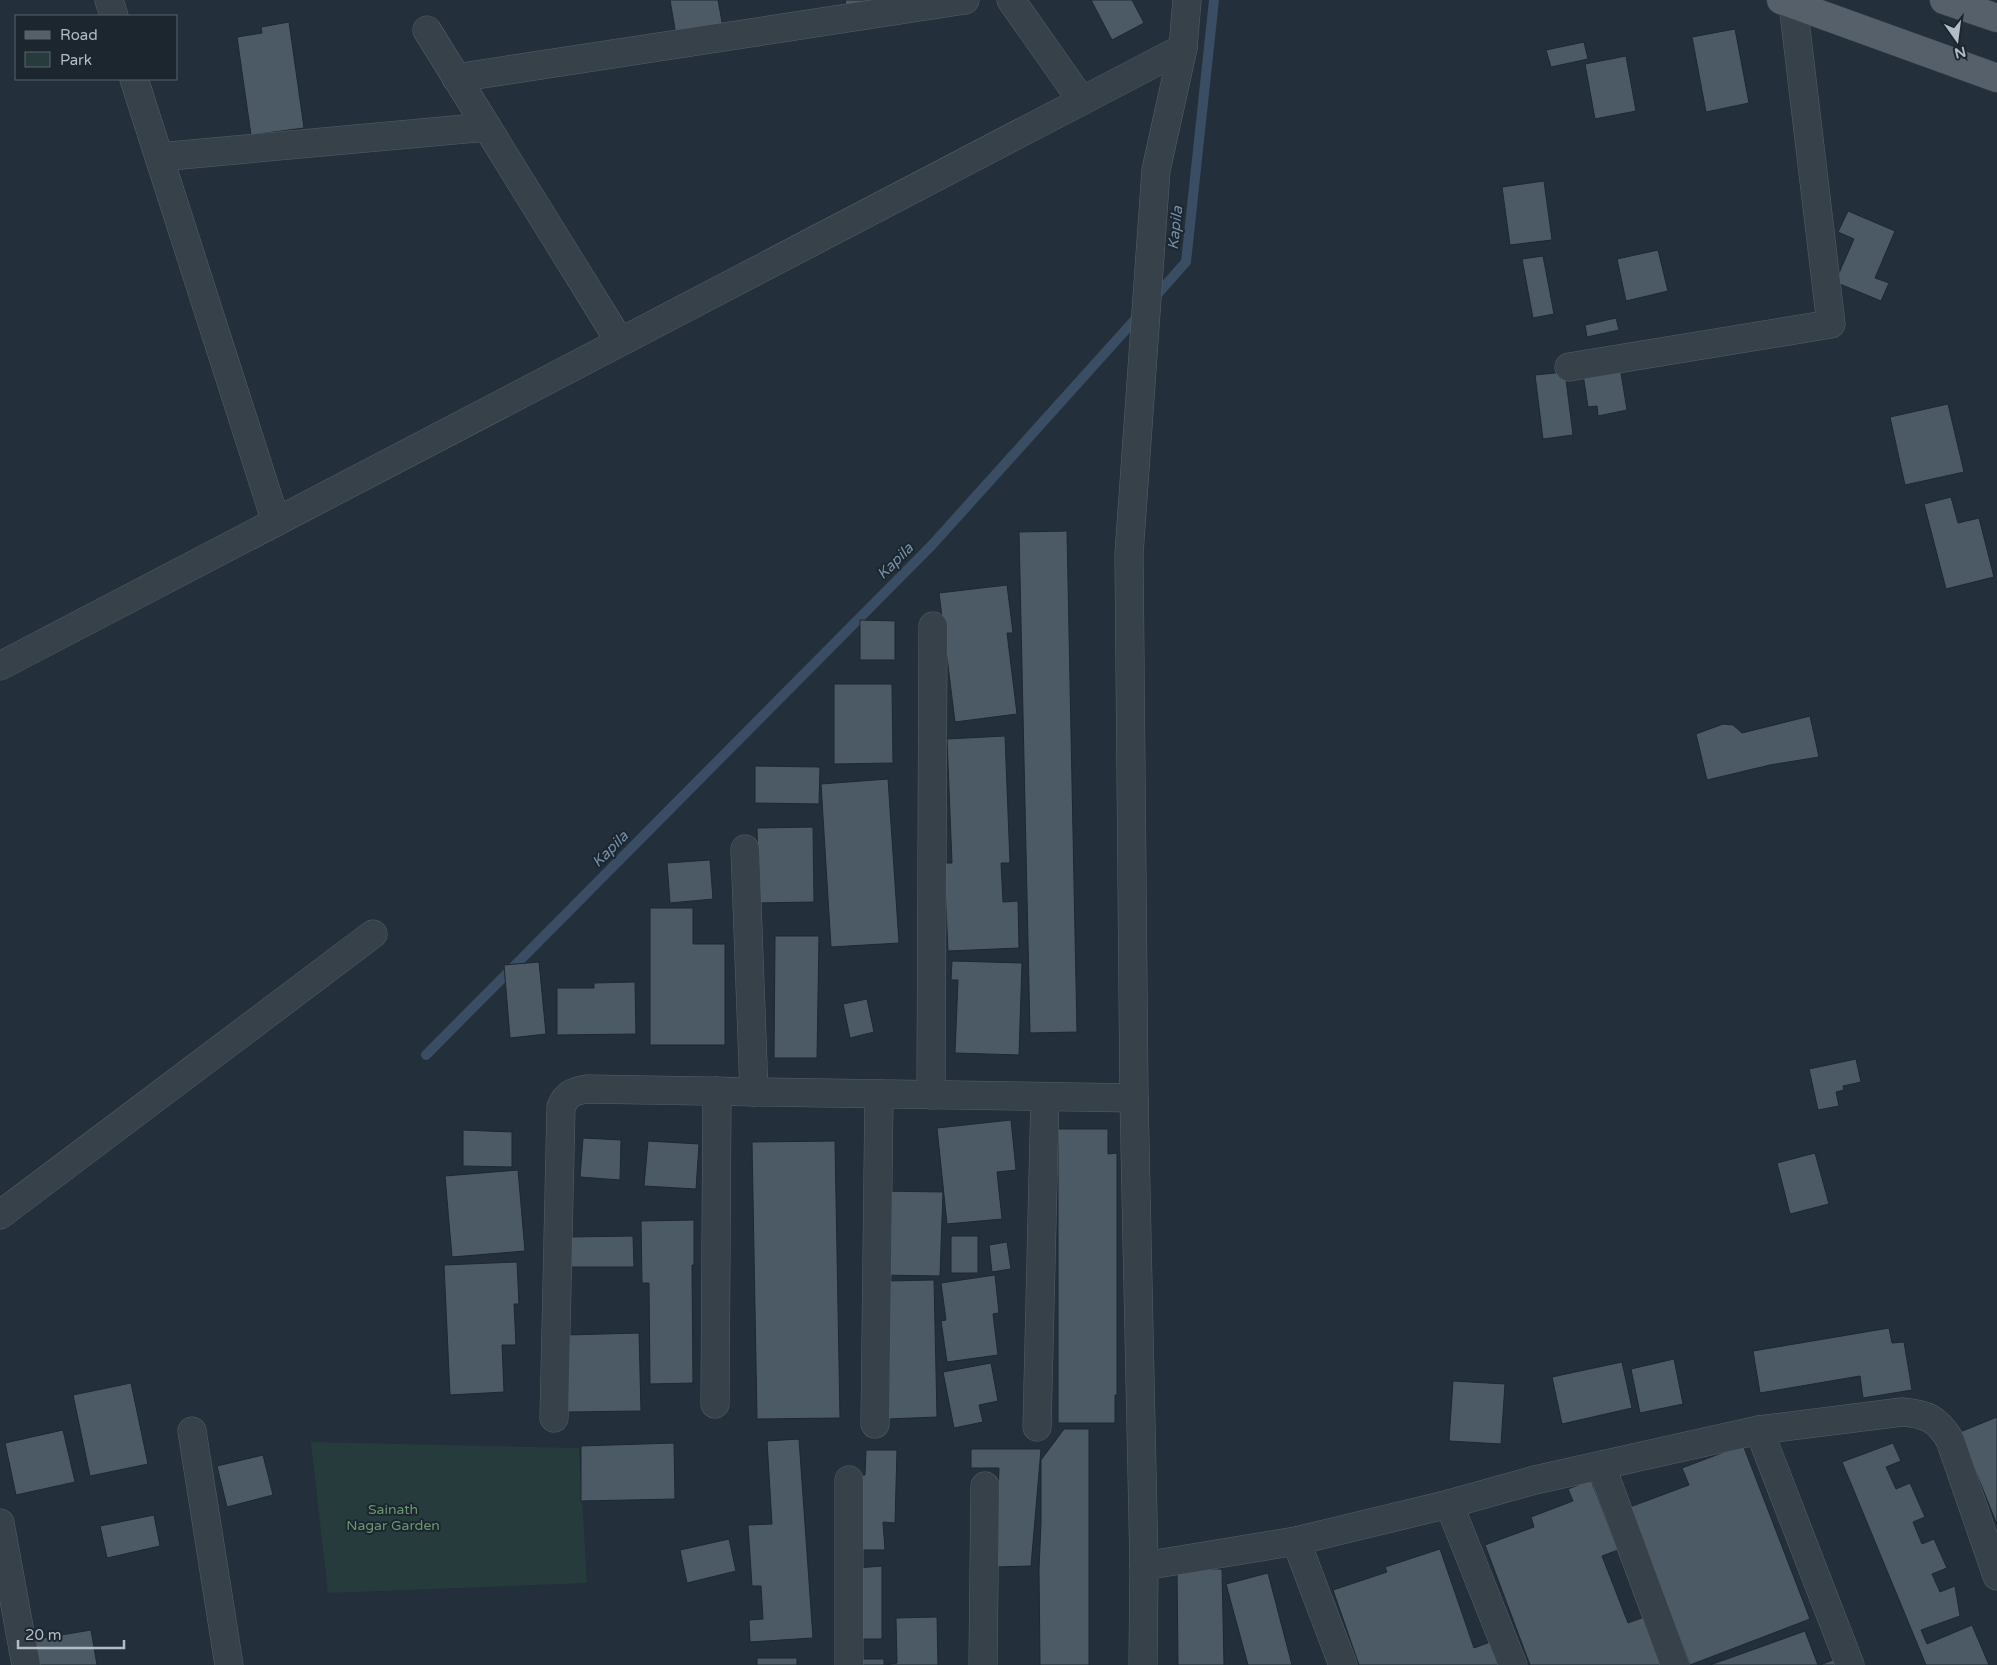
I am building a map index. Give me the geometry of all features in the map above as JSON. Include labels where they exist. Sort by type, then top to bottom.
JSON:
[{"type":"main road","points":[[1944,0],[1997,18]]},
{"type":"main road","points":[[1790,2],[1997,78]]},
{"type":"street","points":[[109,0],[114,15]]},
{"type":"street","points":[[456,78],[965,0]]},
{"type":"street","points":[[1011,0],[1082,101]]},
{"type":"street","points":[[1143,1665],[1144,1566],[1134,1098],[1129,554],[1156,170],[1183,48],[1187,0]]},
{"type":"street","points":[[1569,367],[1831,324],[1790,2]]},
{"type":"street","points":[[426,30],[620,342]]},
{"type":"street","points":[[0,666],[1183,48]]},
{"type":"street","points":[[134,80],[276,522]]},
{"type":"street","points":[[159,157],[487,127]]},
{"type":"street","points":[[931,1095],[933,626]]},
{"type":"street","points":[[745,849],[754,1092]]},
{"type":"street","points":[[0,1215],[373,934]]},
{"type":"street","points":[[554,1418],[560,1107],[564,1097],[574,1091],[587,1089],[1134,1098]]},
{"type":"street","points":[[715,1404],[718,1091]]},
{"type":"street","points":[[875,1424],[879,1094]]},
{"type":"street","points":[[1037,1427],[1045,1097]]},
{"type":"street","points":[[1144,1566],[1296,1541],[1449,1504],[1535,1480],[1759,1430],[1902,1412],[1920,1414],[1942,1426],[1950,1440],[1997,1575]]},
{"type":"street","points":[[1759,1430],[1850,1665]]},
{"type":"street","points":[[192,1431],[229,1665]]},
{"type":"street","points":[[1601,1465],[1675,1665]]},
{"type":"street","points":[[849,1480],[849,1665]]},
{"type":"street","points":[[983,1665],[985,1486]]},
{"type":"street","points":[[1449,1504],[1513,1665]]},
{"type":"street","points":[[0,1523],[26,1665]]},
{"type":"street","points":[[1296,1541],[1343,1665]]},
{"type":"green space","name":"Sainath Nagar Garden","points":[[311,1442],[579,1448],[587,1583],[328,1593]]},
{"type":"building","points":[[670,0],[718,0],[724,33],[677,41]]},
{"type":"building","points":[[845,0],[889,0],[848,14]]},
{"type":"building","points":[[1091,0],[1132,0],[1144,23],[1112,40]]},
{"type":"building","points":[[289,22],[304,128],[251,135],[237,37],[262,33],[261,27]]},
{"type":"building","points":[[1735,29],[1749,103],[1706,112],[1692,37]]},
{"type":"building","points":[[1584,42],[1588,59],[1551,67],[1546,50]]},
{"type":"building","points":[[1626,56],[1636,111],[1595,119],[1585,64]]},
{"type":"building","points":[[1544,181],[1552,240],[1510,245],[1502,187]]},
{"type":"building","points":[[1848,211],[1895,231],[1875,278],[1889,283],[1881,301],[1835,282],[1854,239],[1838,232]]},
{"type":"building","points":[[1658,250],[1668,291],[1626,301],[1617,259]]},
{"type":"building","points":[[1543,256],[1554,314],[1533,318],[1522,259]]},
{"type":"building","points":[[1616,318],[1619,330],[1587,337],[1585,325]]},
{"type":"building","points":[[1620,367],[1627,410],[1598,416],[1597,406],[1588,407],[1583,374]]},
{"type":"building","points":[[1565,372],[1573,435],[1543,439],[1535,375]]},
{"type":"building","points":[[1948,404],[1964,472],[1905,485],[1890,417]]},
{"type":"building","points":[[1951,497],[1958,523],[1979,518],[1994,577],[1946,589],[1924,504]]},
{"type":"building","points":[[1067,531],[1077,1032],[1030,1033],[1019,532]]},
{"type":"building","points":[[1007,585],[1013,633],[1007,633],[1017,714],[955,722],[939,593]]},
{"type":"building","points":[[860,620],[895,621],[895,660],[860,660]]},
{"type":"building","points":[[834,684],[892,684],[893,763],[834,764]]},
{"type":"building","points":[[1810,716],[1819,757],[1770,765],[1707,780],[1696,734],[1723,724],[1733,725],[1742,733]]},
{"type":"building","points":[[1005,736],[1010,863],[1001,863],[1003,902],[1018,901],[1019,948],[948,951],[944,863],[952,863],[947,739]]},
{"type":"building","points":[[755,766],[820,767],[819,804],[755,803]]},
{"type":"building","points":[[888,779],[899,943],[831,947],[821,784]]},
{"type":"building","points":[[813,827],[814,902],[759,903],[757,828]]},
{"type":"building","points":[[710,860],[713,899],[670,903],[667,863]]},
{"type":"building","points":[[650,908],[693,908],[693,944],[725,944],[725,1045],[650,1045]]},
{"type":"building","points":[[775,936],[819,936],[817,1058],[774,1058]]},
{"type":"building","points":[[952,961],[1022,963],[1019,1055],[955,1053],[958,980],[951,980]]},
{"type":"building","points":[[539,962],[546,1034],[510,1038],[504,965]]},
{"type":"building","points":[[635,982],[636,1034],[557,1035],[557,988],[594,988],[594,983]]},
{"type":"building","points":[[867,999],[874,1032],[850,1038],[843,1004]]},
{"type":"building","points":[[1856,1059],[1861,1082],[1843,1086],[1844,1090],[1836,1092],[1839,1106],[1818,1110],[1809,1069]]},
{"type":"building","points":[[1011,1120],[1016,1170],[997,1172],[1002,1219],[947,1224],[937,1128]]},
{"type":"building","points":[[1058,1129],[1108,1129],[1108,1154],[1117,1153],[1117,1395],[1115,1395],[1115,1423],[1058,1423]]},
{"type":"building","points":[[463,1130],[512,1132],[512,1167],[463,1166]]},
{"type":"building","points":[[583,1138],[621,1140],[620,1180],[580,1177]]},
{"type":"building","points":[[648,1141],[699,1144],[696,1189],[644,1186]]},
{"type":"building","points":[[835,1141],[840,1418],[757,1419],[752,1142]]},
{"type":"building","points":[[1815,1153],[1829,1204],[1790,1214],[1777,1163]]},
{"type":"building","points":[[518,1170],[525,1251],[452,1257],[445,1176]]},
{"type":"building","points":[[882,1191],[943,1192],[940,1276],[880,1275]]},
{"type":"building","points":[[694,1220],[694,1265],[692,1265],[693,1383],[650,1384],[649,1283],[642,1283],[641,1221]]},
{"type":"building","points":[[633,1236],[634,1267],[570,1267],[569,1237]]},
{"type":"building","points":[[951,1236],[978,1236],[978,1273],[951,1273]]},
{"type":"building","points":[[1007,1242],[1011,1269],[992,1272],[989,1245]]},
{"type":"building","points":[[517,1262],[519,1304],[514,1304],[516,1345],[502,1345],[504,1392],[450,1395],[444,1265]]},
{"type":"building","points":[[995,1275],[999,1313],[993,1314],[998,1355],[947,1362],[941,1321],[946,1320],[941,1283]]},
{"type":"building","points":[[934,1280],[937,1417],[888,1419],[886,1281]]},
{"type":"building","points":[[1889,1328],[1892,1343],[1904,1342],[1912,1390],[1863,1398],[1860,1376],[1760,1393],[1753,1351]]},
{"type":"building","points":[[639,1333],[641,1411],[568,1412],[566,1335]]},
{"type":"building","points":[[1674,1359],[1683,1404],[1640,1413],[1631,1369]]},
{"type":"building","points":[[1622,1362],[1632,1408],[1562,1424],[1552,1377]]},
{"type":"building","points":[[991,1363],[998,1401],[979,1405],[983,1422],[954,1428],[943,1372]]},
{"type":"building","points":[[1453,1381],[1505,1384],[1501,1444],[1449,1441]]},
{"type":"building","points":[[131,1383],[148,1464],[90,1476],[73,1395]]},
{"type":"building","points":[[1997,1417],[1997,1522],[1996,1522],[1960,1432]]},
{"type":"building","points":[[1064,1429],[1089,1429],[1089,1665],[1040,1665],[1041,1460]]},
{"type":"building","points":[[63,1430],[75,1482],[16,1495],[5,1443]]},
{"type":"building","points":[[799,1439],[813,1638],[750,1642],[749,1620],[763,1619],[761,1586],[752,1586],[748,1525],[772,1524],[767,1441]]},
{"type":"building","points":[[674,1443],[675,1499],[581,1501],[581,1446]]},
{"type":"building","points":[[1893,1443],[1901,1461],[1886,1467],[1896,1489],[1910,1483],[1925,1517],[1913,1522],[1922,1544],[1934,1539],[1947,1568],[1932,1574],[1940,1592],[1955,1586],[1960,1616],[1921,1630],[1927,1644],[1972,1625],[1989,1665],[1926,1665],[1842,1462]]},
{"type":"building","points":[[1743,1445],[1810,1619],[1690,1665],[1630,1507],[1689,1485],[1682,1468]]},
{"type":"building","points":[[971,1449],[1041,1449],[1031,1566],[995,1567],[999,1468],[971,1468]]},
{"type":"building","points":[[866,1450],[897,1450],[895,1523],[883,1522],[885,1550],[859,1550],[853,1475],[865,1475]]},
{"type":"building","points":[[263,1455],[273,1495],[227,1507],[217,1466]]},
{"type":"building","points":[[1591,1480],[1618,1550],[1602,1556],[1628,1623],[1647,1616],[1666,1665],[1530,1665],[1485,1545],[1534,1527],[1531,1517],[1573,1501],[1568,1489]]},
{"type":"building","points":[[154,1515],[160,1546],[107,1558],[100,1526]]},
{"type":"building","points":[[729,1539],[736,1571],[687,1583],[680,1550]]},
{"type":"building","points":[[1440,1549],[1474,1648],[1493,1641],[1501,1665],[1359,1665],[1333,1590],[1387,1572],[1385,1567]]},
{"type":"building","points":[[882,1566],[882,1639],[862,1639],[856,1568]]},
{"type":"building","points":[[1177,1569],[1222,1569],[1224,1665],[1178,1665]]},
{"type":"building","points":[[1268,1573],[1292,1665],[1248,1665],[1226,1584]]},
{"type":"building","points":[[937,1617],[938,1665],[886,1665],[897,1663],[896,1618]]},
{"type":"building","points":[[91,1630],[97,1665],[36,1665],[31,1640]]},
{"type":"building","points":[[1805,1631],[1818,1665],[1710,1665],[1755,1649]]},
{"type":"building","points":[[757,1658],[797,1658],[797,1665],[757,1665]]},
{"type":"building","points":[[858,1659],[884,1659],[884,1665],[858,1665]]},
{"type":"building","points":[[1833,1660],[1835,1665],[1820,1665]]},
{"type":"waterway","name":"Kapila","points":[[1153,299],[1186,262],[1214,0]]},
{"type":"waterway","name":"Kapila","points":[[426,1055],[932,545],[1140,314]]}]
